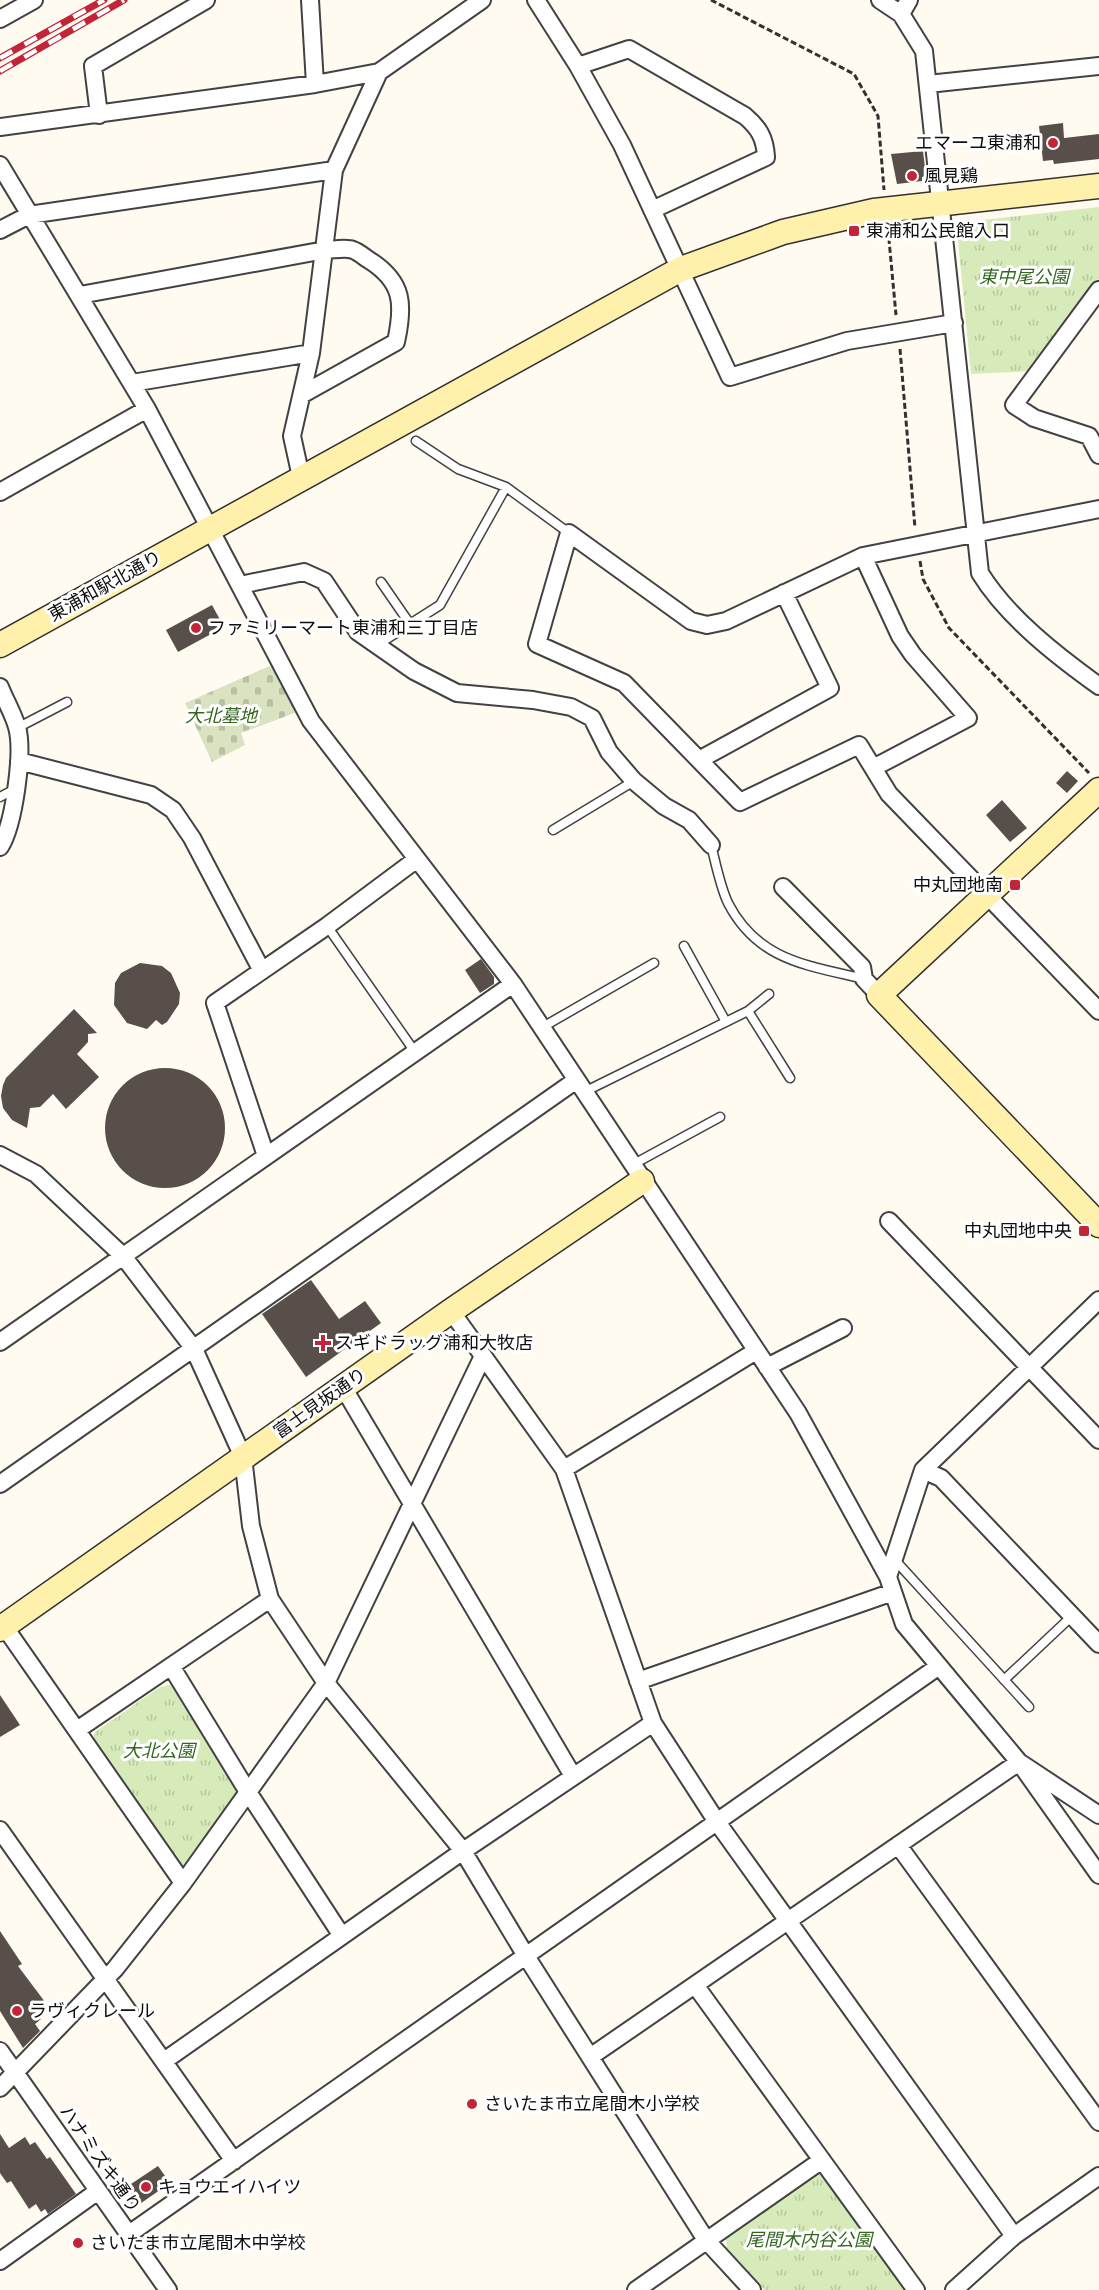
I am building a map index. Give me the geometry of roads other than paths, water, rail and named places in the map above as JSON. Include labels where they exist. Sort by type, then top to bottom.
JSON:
[{"type":"street","points":[[0,19],[34,0]]},
{"type":"street","points":[[99,115],[93,66],[206,0]]},
{"type":"street","points":[[310,0],[315,84]]},
{"type":"street","points":[[0,127],[315,84],[379,72],[482,0]]},
{"type":"street","points":[[536,0],[578,66],[622,144],[730,376],[847,341],[954,323]]},
{"type":"street","points":[[880,0],[905,7],[924,51],[981,573],[988,586],[1044,645],[1099,686]]},
{"type":"street","points":[[578,66],[629,49],[745,116],[757,126],[765,142],[766,157],[652,210]]},
{"type":"street","points":[[928,84],[1099,66]]},
{"type":"street","points":[[301,477],[292,436],[311,353],[334,170],[379,72]]},
{"type":"street","points":[[0,165],[147,409],[311,721],[513,984],[579,1087],[798,1413],[891,1584],[904,1624],[1019,1762],[1099,1875]]},
{"type":"street","points":[[0,230],[29,215],[334,170]]},
{"type":"street","name":"東浦和駅北通り","points":[[0,645],[681,269],[783,232],[886,209],[1099,186]]},
{"type":"street","points":[[80,295],[325,250],[352,250],[384,269],[394,282],[400,299],[401,318],[396,342],[303,394]]},
{"type":"street","points":[[1099,290],[1014,405],[1034,418],[1094,435],[1099,455]]},
{"type":"street","points":[[132,383],[311,353]]},
{"type":"street","points":[[0,492],[147,409]]},
{"type":"street","points":[[1099,509],[863,556],[726,621],[707,625],[691,621],[569,533],[537,644],[624,682],[741,802],[859,745],[889,794],[1099,1011]]},
{"type":"street","points":[[863,556],[900,636],[913,655],[968,718],[873,768]]},
{"type":"street","points":[[240,585],[304,572],[324,581],[358,632],[414,671],[457,693],[571,707],[592,718],[609,752],[634,781],[664,806],[689,820],[711,845]]},
{"type":"street","points":[[699,760],[830,688],[784,593]]},
{"type":"street","points":[[0,687],[4,707],[17,728],[19,761],[17,788],[0,847]]},
{"type":"street","points":[[19,761],[151,795],[173,810],[192,838],[262,971]]},
{"type":"street","points":[[871,987],[986,895],[1096,790]]},
{"type":"street","points":[[266,1156],[215,1003],[327,926],[417,859]]},
{"type":"street","points":[[783,887],[862,967],[871,987],[1099,1225]]},
{"type":"street","points":[[0,1342],[513,984]]},
{"type":"street","points":[[0,1484],[579,1087]]},
{"type":"street","points":[[2,1158],[36,1174],[123,1256],[194,1349],[243,1457],[251,1526],[270,1599],[326,1683],[463,1851],[526,1956],[706,2240],[752,2290]]},
{"type":"street","name":"富士見坂通り","points":[[2,1628],[451,1311],[637,1173]]},
{"type":"street","points":[[889,1221],[1099,1440]]},
{"type":"street","points":[[891,1584],[894,1559],[923,1470],[1099,1300]]},
{"type":"street","points":[[451,1311],[564,1469],[653,1723],[717,1822],[1014,2236]]},
{"type":"street","points":[[767,1367],[843,1328]]},
{"type":"street","points":[[564,1469],[756,1352]]},
{"type":"street","points":[[0,2088],[105,1981],[183,1883],[326,1683],[483,1356]]},
{"type":"street","points":[[343,1387],[573,1776]]},
{"type":"street","points":[[923,1470],[941,1478],[1099,1644]]},
{"type":"street","points":[[638,1681],[891,1584]]},
{"type":"street","points":[[77,1730],[270,1599]]},
{"type":"street","points":[[2,1628],[77,1730],[183,1883]]},
{"type":"street","points":[[171,1666],[248,1792],[342,1936]]},
{"type":"street","points":[[129,2234],[939,1666]]},
{"type":"street","points":[[164,2061],[463,1851],[653,1723]]},
{"type":"street","points":[[1019,1762],[1099,1815]]},
{"type":"street","points":[[590,2057],[1019,1762]]},
{"type":"street","points":[[0,1830],[234,2161]]},
{"type":"street","points":[[898,1845],[1099,2122]]},
{"type":"street","points":[[694,1985],[916,2290]]},
{"type":"street","name":"ハナミズキ通り","points":[[0,2051],[168,2290]]},
{"type":"street","points":[[636,2290],[822,2160]]},
{"type":"street","points":[[954,2290],[1014,2236],[1099,2176]]},
{"type":"street","points":[[0,2261],[98,2191]]},
{"type":"lane","points":[[416,441],[458,469],[506,488],[569,533]]},
{"type":"lane","points":[[376,645],[440,604],[506,488]]},
{"type":"lane","points":[[381,582],[410,624]]},
{"type":"lane","points":[[17,728],[67,702]]},
{"type":"lane","points":[[553,830],[634,781]]},
{"type":"lane","points":[[0,796],[17,788]]},
{"type":"lane","points":[[711,845],[728,902],[747,932],[767,950],[871,987]]},
{"type":"lane","points":[[327,926],[415,1052]]},
{"type":"lane","points":[[684,946],[726,1022]]},
{"type":"lane","points":[[541,1028],[654,963]]},
{"type":"lane","points":[[579,1087],[726,1022],[748,1011],[769,994]]},
{"type":"lane","points":[[748,1011],[790,1078]]},
{"type":"lane","points":[[637,1173],[720,1117]]},
{"type":"lane","points":[[894,1559],[1029,1707]]},
{"type":"lane","points":[[1004,1680],[1072,1616]]},
{"type":"railway","points":[[0,58],[104,0]]},
{"type":"railway","points":[[0,71],[124,0]]},
{"type":"place","name":"エマーユ東浦和","points":[[1053,143]]},
{"type":"place","name":"風見鶏","points":[[912,176]]},
{"type":"place","name":"東浦和公民館入口","points":[[854,231]]},
{"type":"place","name":"ファミリーマート東浦和三丁目店","points":[[196,628]]},
{"type":"place","name":"中丸団地南","points":[[1015,885]]},
{"type":"place","name":"中丸団地中央","points":[[1084,1231]]},
{"type":"place","name":"スギドラッグ浦和大牧店","points":[[323,1343]]},
{"type":"place","name":"ラヴィクレール","points":[[17,2011]]},
{"type":"place","name":"さいたま市立尾間木小学校","points":[[472,2104]]},
{"type":"place","name":"キョウエイハイツ","points":[[146,2187]]},
{"type":"place","name":"さいたま市立尾間木中学校","points":[[78,2243]]},
{"type":"park label","name":"東中尾公園","points":[[1024,277]]},
{"type":"park label","name":"大北墓地","points":[[221,716]]},
{"type":"park label","name":"大北公園","points":[[159,1751]]},
{"type":"park label","name":"尾間木内谷公園","points":[[809,2240]]}]
